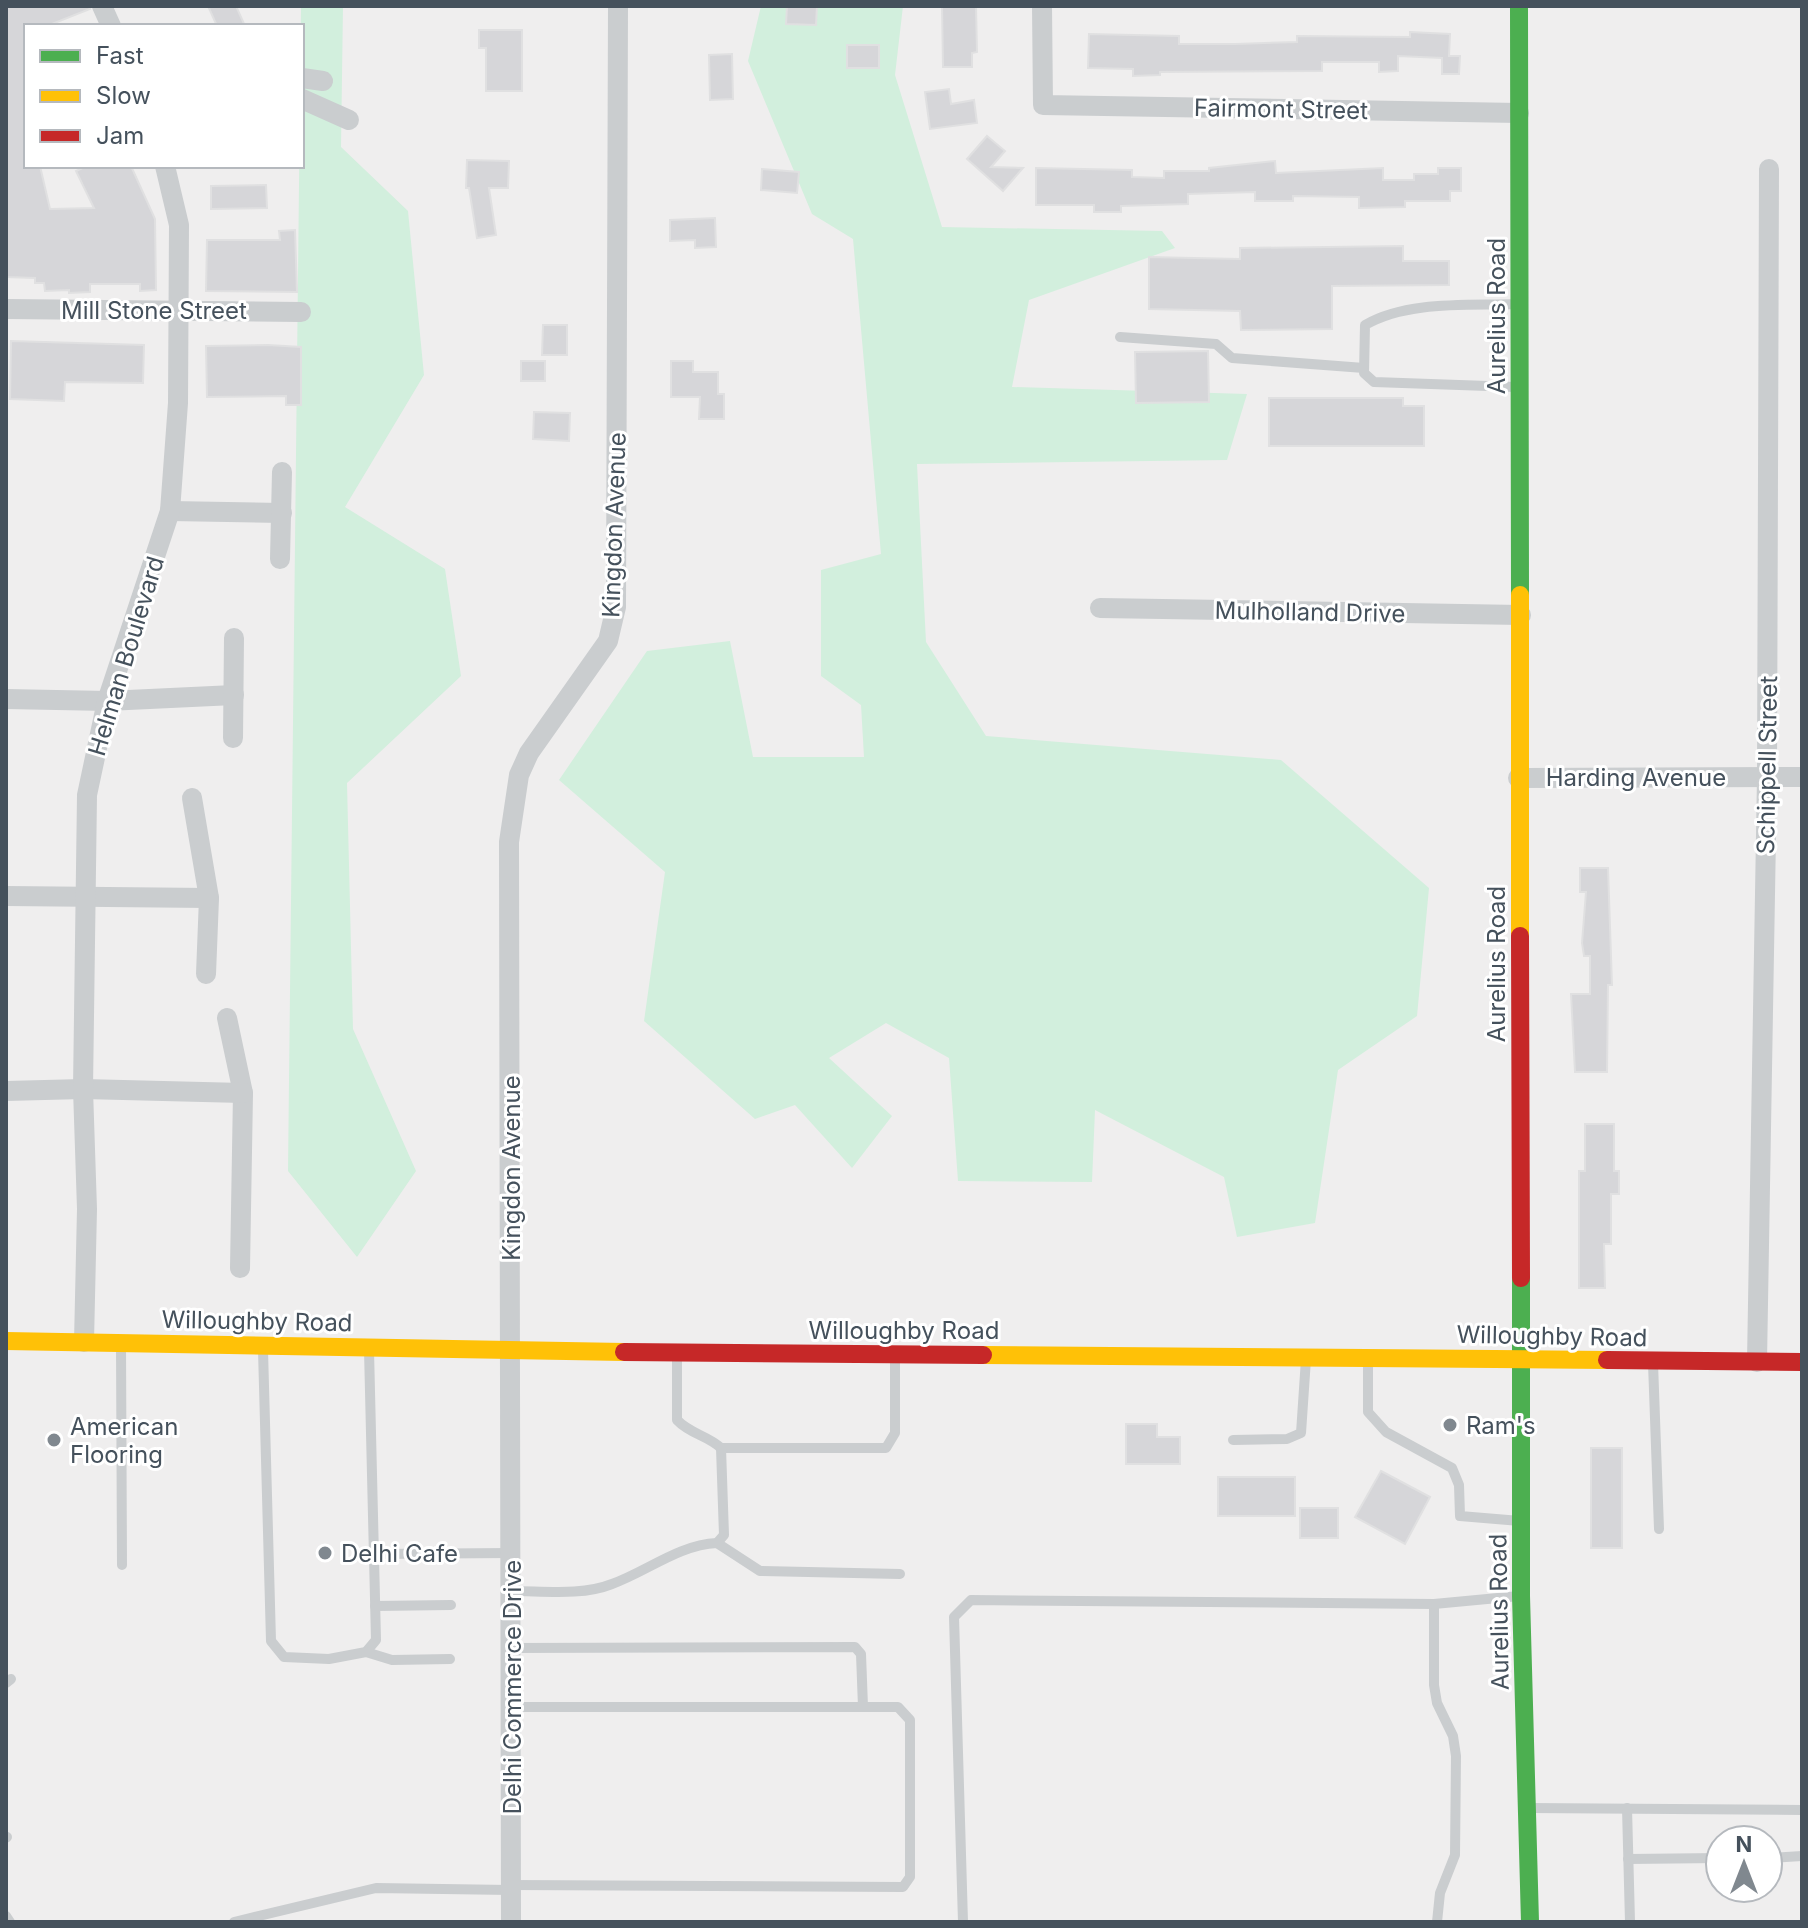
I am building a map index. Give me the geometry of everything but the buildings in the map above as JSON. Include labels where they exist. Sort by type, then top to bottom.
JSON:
[{"type":"street","name":"Kingdon Avenue","points":[[512,1452],[509,842],[519,775],[529,753],[608,641],[616,607],[618,6]]},
{"type":"street","name":"Fairmont Street","points":[[1042,6],[1043,105],[1519,113]]},
{"type":"street","name":"Aurelius Road","points":[[1519,6],[1521,1596],[1530,1922]]},
{"type":"street","points":[[304,100],[349,120]]},
{"type":"street","name":"Helman Boulevard","points":[[84,1342],[87,795],[107,701],[170,511],[178,403],[179,225],[173,185],[166,168]]},
{"type":"street","name":"Schippell Street","points":[[1757,1362],[1767,777],[1769,169]]},
{"type":"street","name":"Mill Stone Street","points":[[6,309],[301,312]]},
{"type":"street","points":[[280,559],[282,472]]},
{"type":"street","points":[[170,511],[282,513]]},
{"type":"street","name":"Mulholland Drive","points":[[1100,608],[1521,615]]},
{"type":"street","points":[[233,738],[234,638]]},
{"type":"street","points":[[6,699],[107,701],[234,695]]},
{"type":"street","name":"Harding Avenue","points":[[1518,778],[1802,777]]},
{"type":"street","points":[[192,798],[209,898],[206,974]]},
{"type":"street","points":[[6,896],[209,898]]},
{"type":"street","points":[[227,1018],[243,1093],[240,1268]]},
{"type":"street","points":[[6,1091],[83,1089],[243,1093]]},
{"type":"street","name":"Willoughby Road","points":[[6,1341],[512,1351],[1802,1362]]},
{"type":"street","name":"Delhi Commerce Drive","points":[[511,1922],[512,1452]]},
{"type":"lane","points":[[1520,304],[1432,307],[1376,318],[1365,325],[1364,368],[1364,373],[1374,382],[1520,387]]},
{"type":"lane","points":[[1120,337],[1216,344],[1232,358],[1364,368]]},
{"type":"lane","points":[[121,1342],[122,1565]]},
{"type":"lane","points":[[263,1345],[271,1641],[284,1657],[329,1659],[366,1652],[392,1660],[450,1659]]},
{"type":"lane","points":[[366,1652],[376,1640],[369,1348]]},
{"type":"lane","points":[[677,1352],[677,1420],[688,1432],[710,1438],[721,1448],[886,1448],[895,1433],[895,1354]]},
{"type":"lane","points":[[1233,1440],[1287,1439],[1301,1433],[1306,1357]]},
{"type":"lane","points":[[1368,1358],[1368,1412],[1386,1432],[1452,1468],[1459,1485],[1460,1516],[1522,1522]]},
{"type":"lane","points":[[1653,1361],[1659,1529]]},
{"type":"lane","points":[[717,1543],[724,1535],[721,1448]]},
{"type":"lane","points":[[512,1591],[581,1591],[610,1585],[699,1544],[717,1543],[760,1571],[900,1574]]},
{"type":"lane","points":[[375,1554],[512,1553]]},
{"type":"lane","points":[[963,1922],[954,1617],[971,1600],[1434,1604],[1521,1596]]},
{"type":"lane","points":[[1434,1604],[1434,1685],[1437,1703],[1453,1736],[1456,1756],[1455,1855],[1440,1893],[1437,1922]]},
{"type":"lane","points":[[375,1606],[451,1605]]},
{"type":"lane","points":[[512,1648],[855,1647],[861,1654],[863,1707]]},
{"type":"lane","points":[[234,1922],[376,1888],[903,1887],[910,1877],[910,1720],[898,1707],[512,1707]]},
{"type":"lane","points":[[1527,1808],[1802,1810]]},
{"type":"lane","points":[[1627,1808],[1630,1922]]},
{"type":"lane","points":[[1628,1859],[1704,1858]]},
{"type":"lane","points":[[6,1916],[10,1922]]},
{"type":"green space","points":[[301,6],[343,6],[341,147],[408,211],[424,375],[345,507],[445,569],[461,676],[347,783],[353,1029],[416,1171],[357,1257],[288,1171],[299,168],[304,168],[304,24],[301,24]]},
{"type":"green space","points":[[761,6],[903,6],[895,75],[942,227],[1162,231],[1175,248],[1029,300],[1012,387],[1247,394],[1227,460],[917,464],[926,642],[986,736],[1281,760],[1429,888],[1417,1016],[1338,1070],[1315,1223],[1237,1237],[1224,1177],[1095,1110],[1092,1182],[958,1181],[949,1058],[886,1023],[829,1058],[892,1116],[852,1168],[795,1105],[755,1119],[644,1021],[665,872],[559,780],[647,651],[730,641],[753,757],[864,757],[861,705],[821,676],[821,570],[881,554],[853,239],[812,214],[748,61]]},
{"type":"traffic: fast","points":[[1519,6],[1520,595]]},
{"type":"traffic: fast","points":[[1521,1278],[1521,1596],[1530,1922]]},
{"type":"traffic: slow","points":[[1520,595],[1520,936]]},
{"type":"traffic: slow","points":[[6,1341],[624,1352]]},
{"type":"traffic: slow","points":[[983,1355],[1607,1360]]},
{"type":"traffic: jam","points":[[1520,936],[1521,1278]]},
{"type":"traffic: jam","points":[[624,1352],[983,1355]]},
{"type":"traffic: jam","points":[[1607,1360],[1802,1362]]},
{"type":"place","name":"Ram's","points":[[1450,1425]]},
{"type":"place","name":"American Flooring","points":[[54,1440]]},
{"type":"place","name":"Delhi Cafe","points":[[325,1553]]}]
